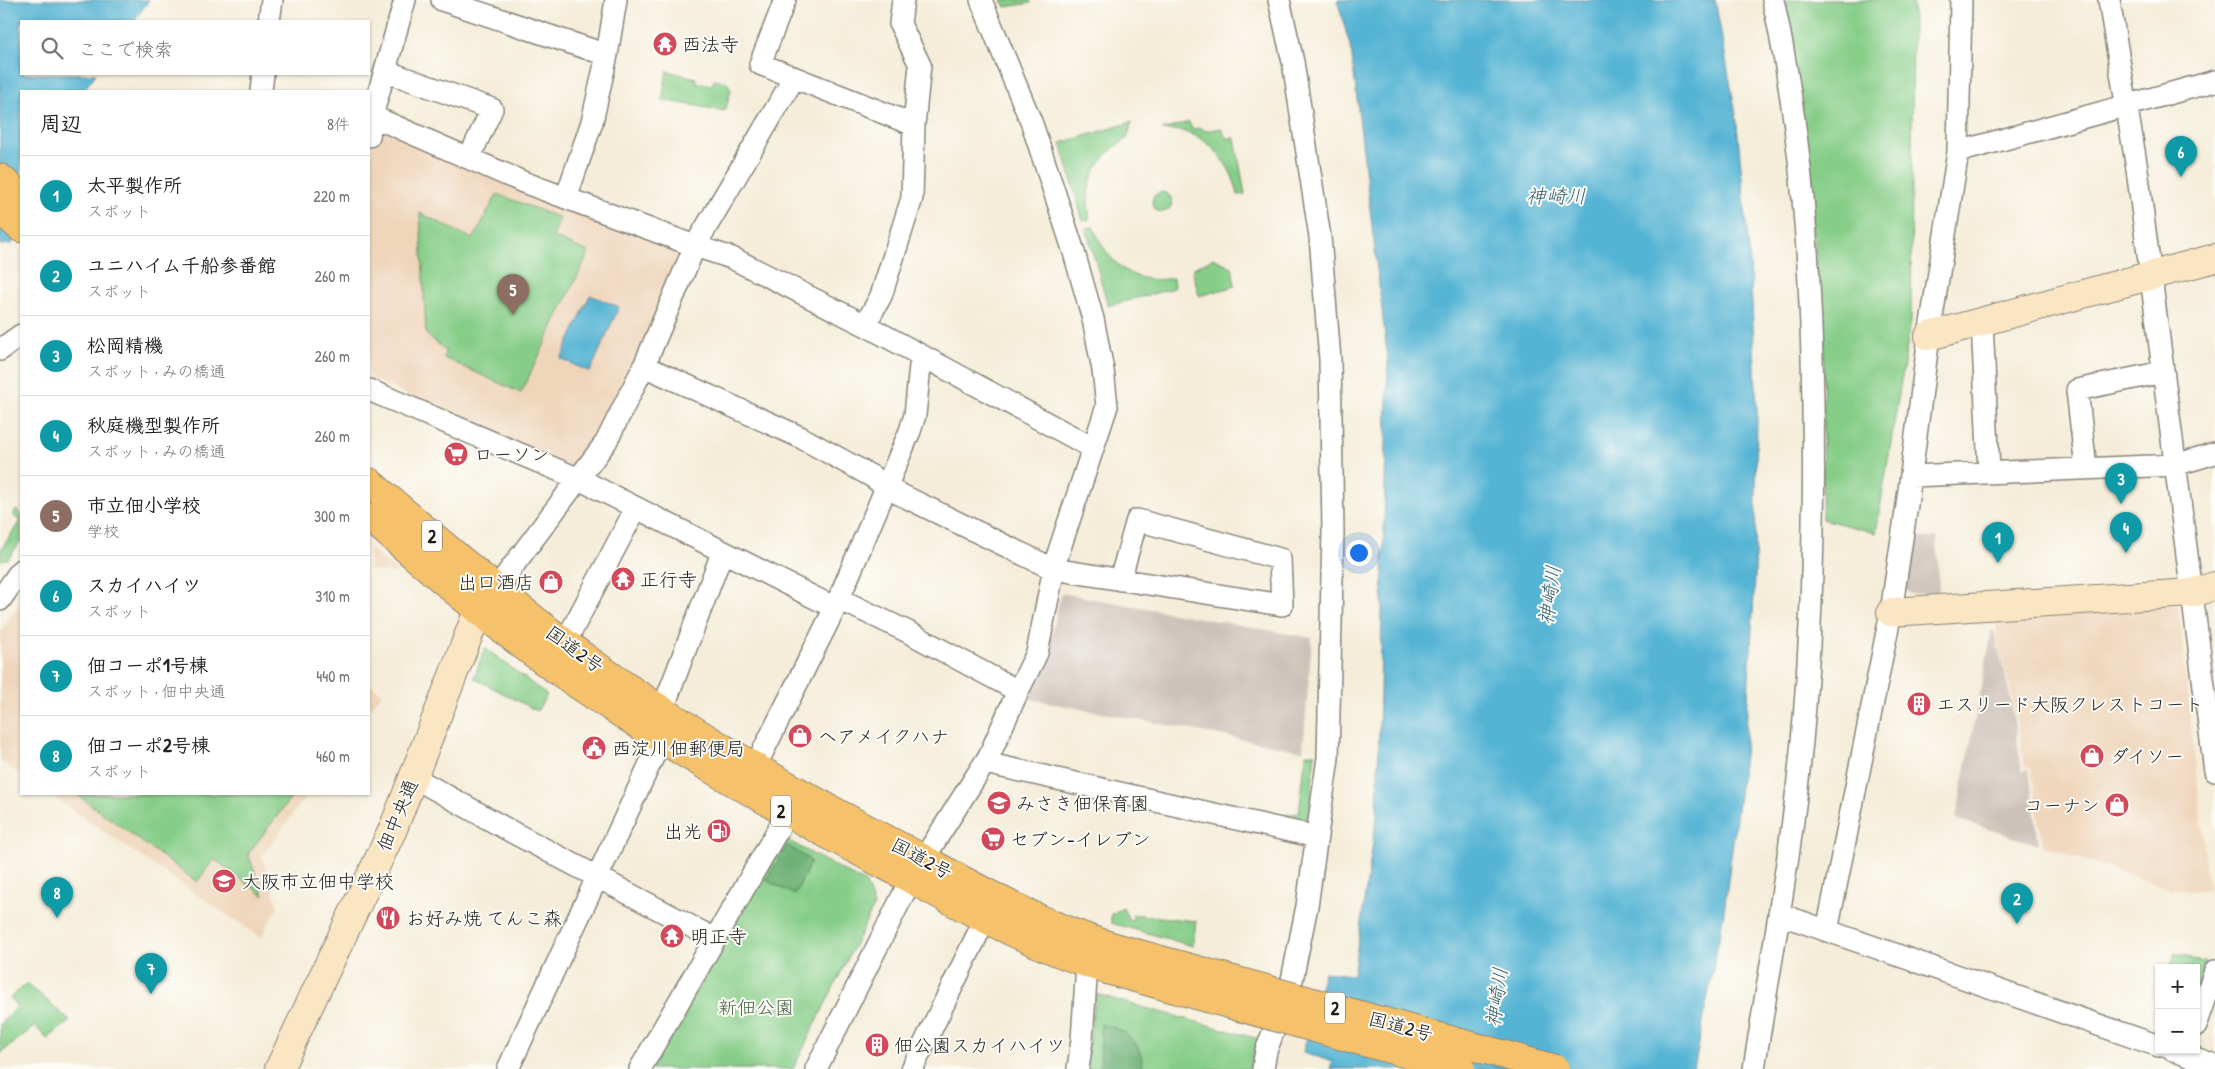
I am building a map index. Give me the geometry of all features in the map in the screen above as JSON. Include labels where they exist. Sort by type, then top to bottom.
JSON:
[{"type":"highway","points":[[0,178],[20,195]]},
{"type":"highway","points":[[0,210],[20,227]]},
{"type":"highway","name":"国道2号","points":[[370,483],[495,590],[565,643],[662,711],[918,870],[985,919],[1044,947],[1101,956],[1555,1069]]},
{"type":"highway","name":"国道2号","points":[[370,518],[478,610],[547,663],[661,740],[787,814],[918,870],[1013,906],[1101,956],[1461,1069]]},
{"type":"street","points":[[269,20],[272,0]]},
{"type":"street","points":[[405,0],[370,126],[469,158],[566,198],[732,258],[865,325],[1093,448]]},
{"type":"street","points":[[442,0],[608,55]]},
{"type":"street","points":[[566,198],[592,122],[608,55],[616,0]]},
{"type":"street","points":[[785,0],[760,64],[914,125]]},
{"type":"street","points":[[865,325],[881,296],[912,198],[914,125],[920,64],[900,24],[904,0]]},
{"type":"street","points":[[816,1069],[918,870],[985,763],[1037,653],[1053,569],[1107,406],[1094,319],[1073,249],[1032,124],[981,0]]},
{"type":"street","points":[[1263,1069],[1266,1051],[1291,985],[1307,906],[1328,758],[1333,530],[1330,360],[1316,208],[1290,42],[1279,0]]},
{"type":"street","points":[[1754,1069],[1796,796],[1807,671],[1814,473],[1809,272],[1793,124],[1780,35],[1772,0]]},
{"type":"street","points":[[1828,930],[1891,612],[1929,336],[1958,152],[1961,0]]},
{"type":"street","points":[[2109,0],[2137,169],[2175,465],[2203,590],[2215,764]]},
{"type":"street","points":[[386,70],[492,109],[469,158]]},
{"type":"street","points":[[261,90],[263,75]]},
{"type":"street","points":[[495,590],[606,442],[644,366],[695,246],[794,78]]},
{"type":"street","points":[[1958,152],[2215,81]]},
{"type":"street","points":[[1929,336],[2215,258]]},
{"type":"street","points":[[1982,322],[1989,472]]},
{"type":"street","points":[[0,350],[20,336]]},
{"type":"street","points":[[755,767],[837,604],[916,415],[921,356]]},
{"type":"street","points":[[644,366],[800,437],[873,477],[885,487],[1053,569],[1120,580],[1282,605],[1280,559],[1137,520],[1120,580]]},
{"type":"street","points":[[2086,468],[2076,390],[2163,372]]},
{"type":"street","points":[[370,390],[580,479],[722,553],[837,604],[906,631],[1018,691]]},
{"type":"street","points":[[1911,476],[2175,465],[2215,453]]},
{"type":"street","points":[[565,643],[636,508]]},
{"type":"street","points":[[662,711],[722,553]]},
{"type":"street","points":[[0,600],[20,571]]},
{"type":"street","name":"佃中央通","points":[[279,1069],[393,829],[478,610],[495,590]]},
{"type":"street","points":[[1891,612],[2203,590]]},
{"type":"street","points":[[508,1069],[661,740]]},
{"type":"street","points":[[985,763],[1317,837]]},
{"type":"street","points":[[413,778],[715,939]]},
{"type":"street","points":[[640,1069],[787,814]]},
{"type":"street","points":[[1779,914],[2155,1045]]},
{"type":"street","points":[[912,1069],[985,919]]},
{"type":"street","points":[[1078,1069],[1082,1040],[1101,956]]},
{"type":"street","points":[[2200,1014],[2215,971]]},
{"type":"street","points":[[2182,1056],[2215,1065]]},
{"type":"shaded area","points":[[375,128],[683,244],[686,255],[582,468],[573,470],[372,379],[370,376],[370,166]]},
{"type":"shaded area","points":[[1937,537],[1939,593],[1910,594],[1903,586],[1909,539]]},
{"type":"shaded area","points":[[370,549],[399,573],[370,570]]},
{"type":"shaded area","points":[[1061,593],[1312,638],[1303,751],[1029,699],[1050,644]]},
{"type":"shaded area","points":[[20,603],[20,774],[0,760],[0,633]]},
{"type":"shaded area","name":"コーナン","points":[[2178,605],[2209,890],[2171,889],[2043,846],[2031,768],[2025,768],[2012,696],[1997,640],[1996,621]]},
{"type":"shaded area","points":[[1992,630],[1994,631],[2010,696],[2022,771],[2029,770],[2039,845],[1956,819]]},
{"type":"shaded area","points":[[370,684],[382,694],[370,710]]},
{"type":"shaded area","name":"大阪市立佃中学校","points":[[50,795],[307,795],[262,856],[278,907],[261,938]]},
{"type":"green space","points":[[1002,0],[1030,0],[1031,3],[1006,7]]},
{"type":"green space","points":[[1786,0],[1913,0],[1911,321],[1876,533],[1822,519],[1824,328]]},
{"type":"green space","points":[[667,71],[696,78],[696,82],[712,85],[714,80],[727,82],[731,90],[725,111],[662,100]]},
{"type":"green space","points":[[1132,122],[1127,139],[1106,156],[1096,170],[1089,187],[1089,220],[1083,221],[1061,143]]},
{"type":"green space","points":[[1189,122],[1192,129],[1202,128],[1205,131],[1221,128],[1226,138],[1235,138],[1245,194],[1238,195],[1232,175],[1226,165],[1213,148],[1204,141],[1185,132],[1162,130]]},
{"type":"green space","points":[[1158,192],[1166,192],[1172,198],[1172,206],[1166,212],[1158,212],[1152,206],[1152,198]]},
{"type":"green space","points":[[497,194],[560,218],[553,237],[589,252],[521,393],[444,358],[445,350],[426,334],[420,213],[473,239]]},
{"type":"green space","points":[[1093,227],[1106,251],[1123,269],[1133,275],[1145,278],[1158,280],[1173,278],[1174,288],[1108,306],[1086,228]]},
{"type":"green space","points":[[1213,258],[1232,267],[1235,286],[1199,296],[1192,269]]},
{"type":"green space","points":[[16,510],[20,513],[20,521],[13,515]]},
{"type":"green space","points":[[20,521],[20,542],[8,559],[0,560],[0,551]]},
{"type":"green space","points":[[485,648],[547,695],[537,711],[474,678]]},
{"type":"green space","points":[[1306,754],[1315,754],[1309,824],[1299,828],[1286,824],[1287,814],[1299,813]]},
{"type":"green space","name":"大阪市立佃中学校","points":[[77,795],[293,795],[248,854],[264,896],[214,859],[197,882]]},
{"type":"green space","name":"新佃公園","points":[[785,839],[866,883],[874,906],[793,1069],[651,1069]]},
{"type":"green space","points":[[787,845],[811,861],[795,895],[766,880]]},
{"type":"green space","points":[[1123,908],[1129,920],[1134,918],[1132,914],[1196,921],[1193,946],[1111,923],[1111,914]]},
{"type":"green space","points":[[2175,953],[2206,963],[2200,980],[2200,964],[2171,964]]},
{"type":"green space","points":[[27,983],[70,1021],[47,1039],[35,1026],[0,1054],[0,1024],[17,1007],[10,998]]},
{"type":"green space","points":[[1095,994],[1259,1039],[1249,1069],[1086,1069]]},
{"type":"green space","points":[[1101,1024],[1126,1033],[1131,1038],[1139,1051],[1143,1069],[1100,1069]]},
{"type":"water","points":[[0,0],[149,0],[135,20],[20,20],[20,75],[95,75],[84,90],[20,90],[20,233],[11,244],[0,245]]},
{"type":"water","name":"神崎川","points":[[1337,0],[1715,0],[1736,114],[1750,262],[1757,408],[1755,578],[1745,748],[1724,912],[1694,1069],[1330,1069],[1332,1062],[1303,1052],[1324,972],[1353,975],[1377,815],[1388,361],[1351,49]]},
{"type":"water","points":[[590,295],[619,307],[590,372],[561,359]]},
{"type":"place","name":"西法寺","points":[[665,44]]},
{"type":"place","name":"スカイハイツ","points":[[2181,177]]},
{"type":"place","name":"市立佃小学校","points":[[513,315]]},
{"type":"place","name":"ローソン","points":[[456,454]]},
{"type":"place","name":"松岡精機","points":[[2121,504]]},
{"type":"place","name":"秋庭機型製作所","points":[[2126,553]]},
{"type":"place","name":"太平製作所","points":[[1998,563]]},
{"type":"place","name":"正行寺","points":[[623,579]]},
{"type":"place","name":"出口酒店","points":[[551,582]]},
{"type":"place","name":"エスリード大阪クレストコート","points":[[1919,704]]},
{"type":"place","name":"ヘアメイクハナ","points":[[800,736]]},
{"type":"place","name":"西淀川佃郵便局","points":[[594,748]]},
{"type":"place","name":"ダイソー","points":[[2092,756]]},
{"type":"place","name":"みさき佃保育園","points":[[999,803]]},
{"type":"place","name":"コーナン","points":[[2117,805]]},
{"type":"place","name":"出光","points":[[719,831]]},
{"type":"place","name":"セブン-イレブン","points":[[993,839]]},
{"type":"place","name":"大阪市立佃中学校","points":[[224,881]]},
{"type":"place","name":"佃コーポ2号棟","points":[[57,918]]},
{"type":"place","name":"お好み焼 てんこ森","points":[[388,918]]},
{"type":"place","name":"ユニハイム千船参番館","points":[[2017,924]]},
{"type":"place","name":"明正寺","points":[[672,936]]},
{"type":"place","name":"佃コーポ1号棟","points":[[151,994]]},
{"type":"place","name":"佃公園スカイハイツ","points":[[877,1045]]}]
